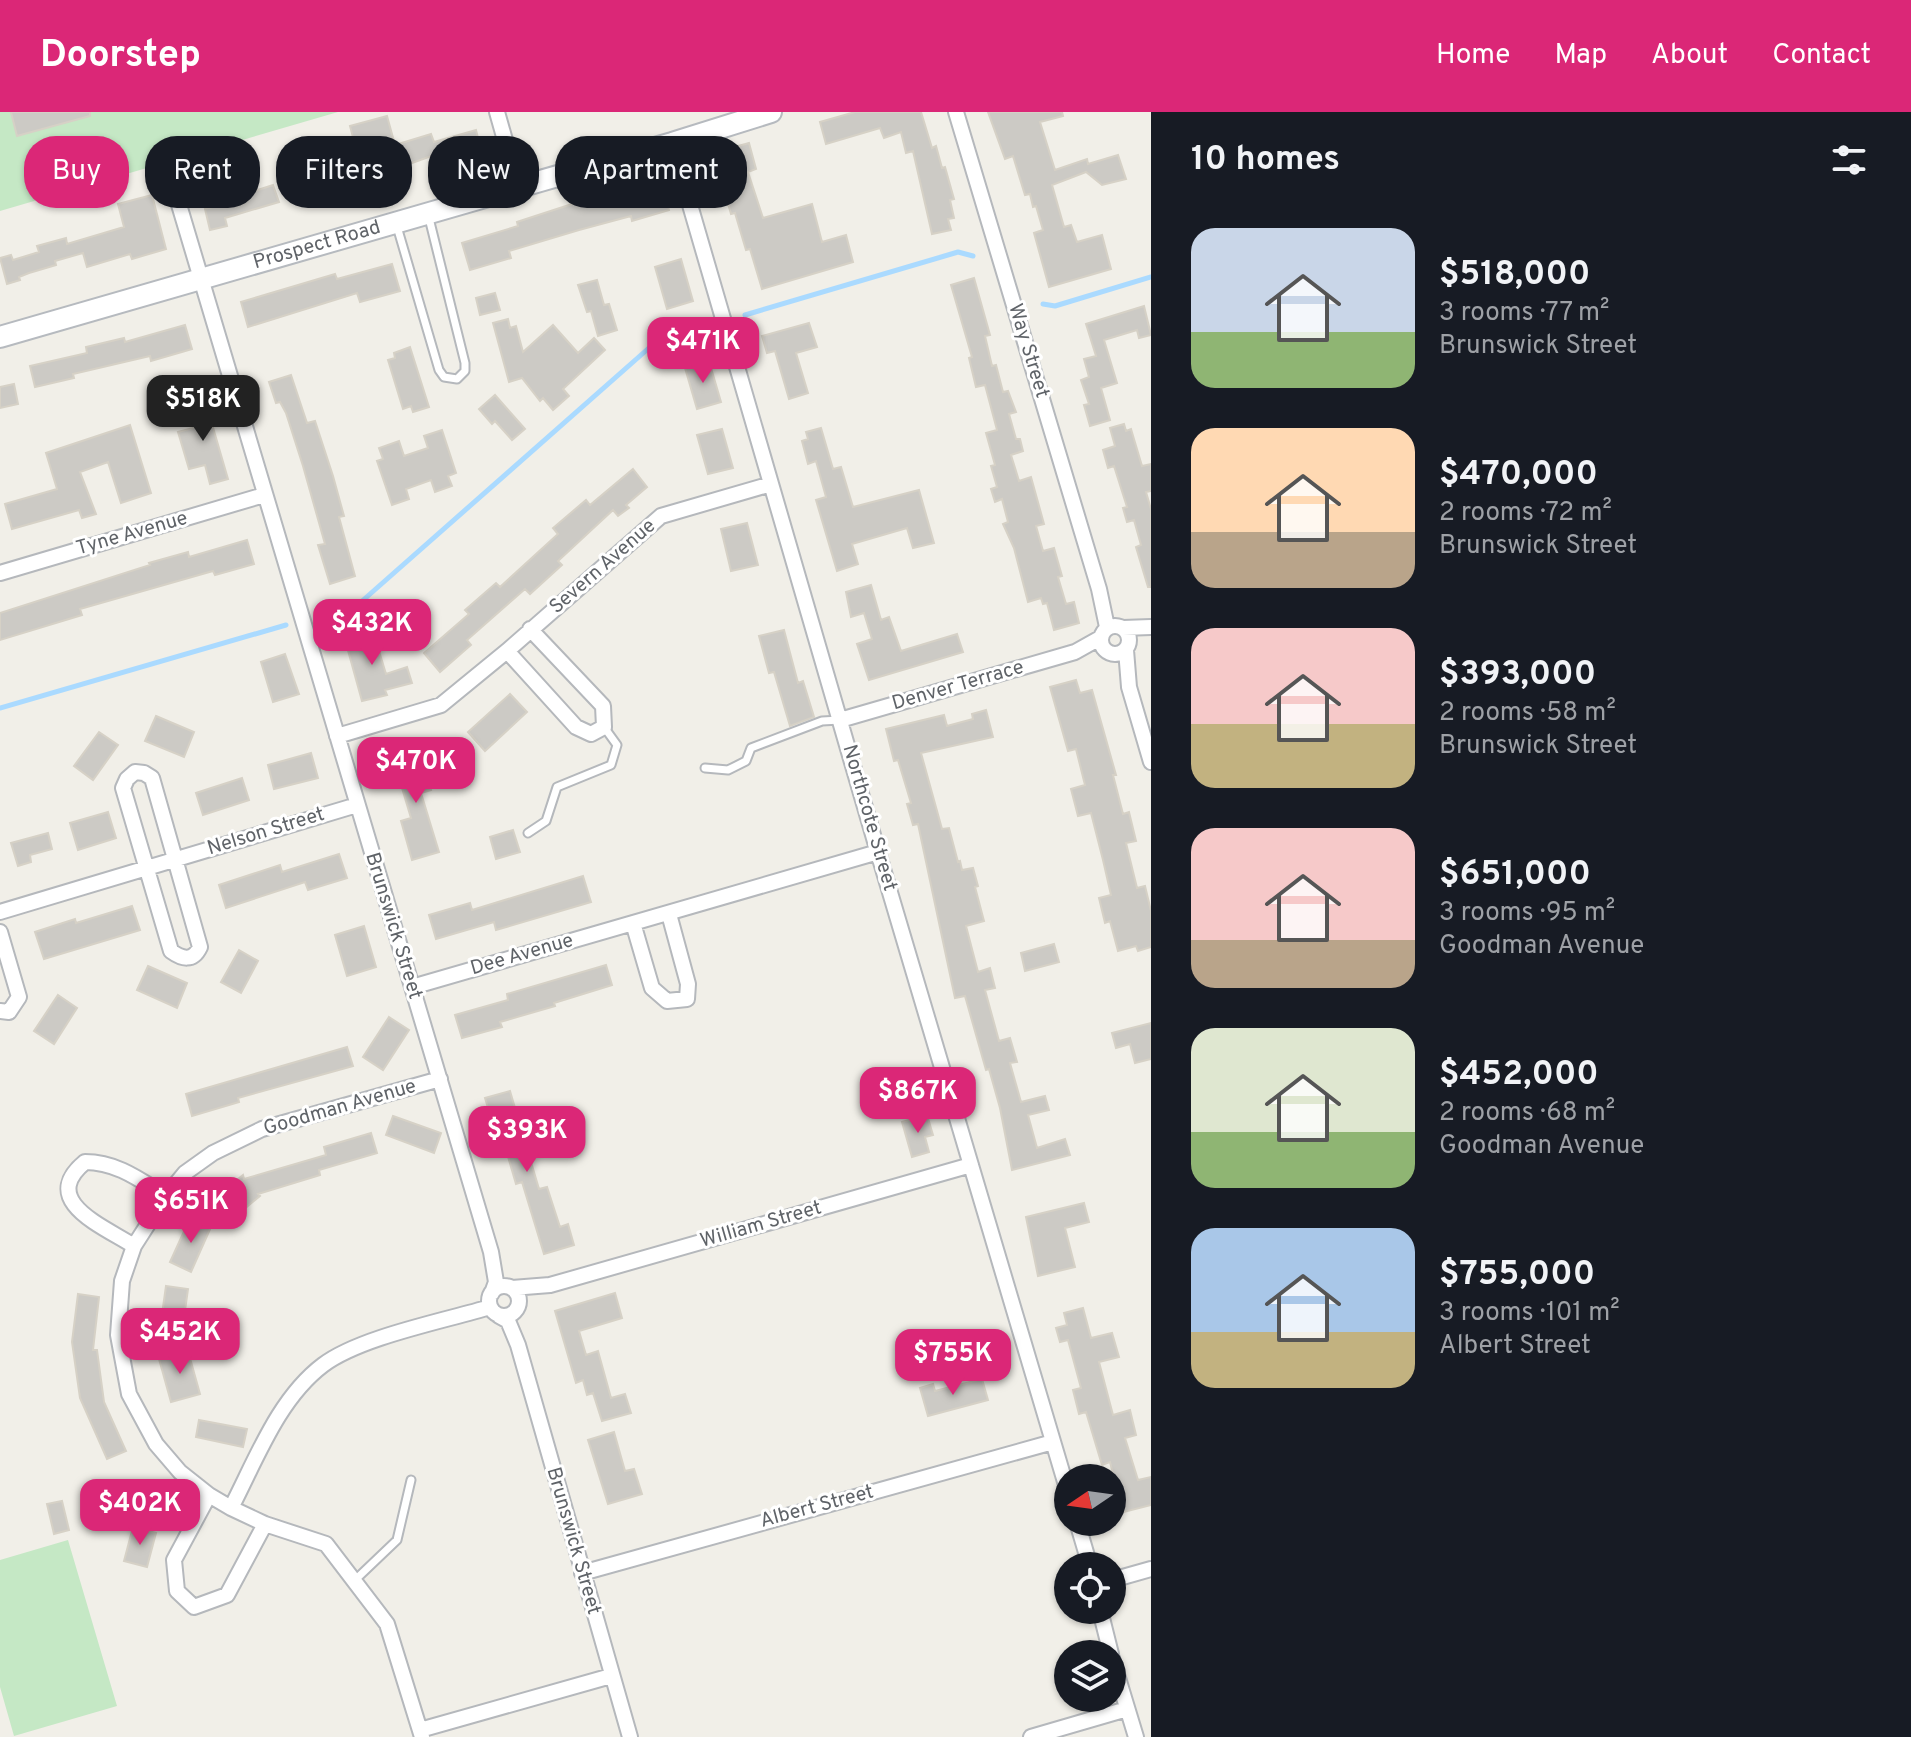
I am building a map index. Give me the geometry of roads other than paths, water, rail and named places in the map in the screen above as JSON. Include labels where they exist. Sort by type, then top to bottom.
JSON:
[{"type":"main road","name":"Prospect Road","points":[[694,136],[766,113]]},
{"type":"main road","name":"Prospect Road","points":[[0,337],[441,208]]},
{"type":"street","points":[[497,112],[504,136]]},
{"type":"street","name":"Way Street","points":[[956,112],[1151,762]]},
{"type":"street","name":"Brunswick Street","points":[[180,208],[491,1252],[496,1282],[494,1305],[508,1321],[518,1345],[630,1737]]},
{"type":"street","name":"Northcote Street","points":[[691,208],[1060,1464]]},
{"type":"street","name":"Severn Avenue","points":[[337,736],[441,705],[661,516],[771,484]]},
{"type":"street","name":"Tyne Avenue","points":[[0,573],[264,495]]},
{"type":"street","name":"Severn Avenue","points":[[530,629],[603,706],[604,727]]},
{"type":"street","name":"Denver Terrace","points":[[840,720],[1151,630]]},
{"type":"street","points":[[507,651],[576,727],[591,734],[604,727]]},
{"type":"street","points":[[135,772],[152,778],[200,947],[197,954],[180,958],[171,951],[147,868],[123,788],[135,772]]},
{"type":"street","name":"Nelson Street","points":[[0,912],[357,805]]},
{"type":"street","name":"Dee Avenue","points":[[412,987],[878,852]]},
{"type":"street","points":[[633,923],[652,988],[667,1001],[687,999],[688,984],[669,914]]},
{"type":"street","points":[[0,932],[19,997],[9,1012],[0,1011]]},
{"type":"street","name":"Goodman Avenue","points":[[421,1734],[387,1624],[326,1544],[265,1524],[231,1508],[180,1472],[156,1444],[129,1394],[118,1335],[122,1281],[134,1246],[166,1196],[185,1173],[213,1153],[262,1129],[440,1079]]},
{"type":"street","points":[[134,1246],[79,1211],[68,1199],[67,1183],[74,1171],[85,1162],[109,1164],[166,1196]]},
{"type":"street","name":"William Street","points":[[510,1287],[550,1285],[971,1165]]},
{"type":"street","name":"Brunswick Street","points":[[491,1252],[510,1287]]},
{"type":"street","name":"William Street","points":[[516,1310],[550,1285]]},
{"type":"street","points":[[499,1287],[510,1287],[519,1298],[516,1310],[507,1317],[494,1305],[499,1287]]},
{"type":"street","points":[[231,1508],[280,1414],[323,1365],[357,1346],[494,1305]]},
{"type":"street","name":"Brunswick Street","points":[[516,1310],[518,1345]]},
{"type":"street","name":"Albert Street","points":[[582,1573],[1053,1442]]},
{"type":"street","points":[[209,1495],[174,1560],[177,1591],[194,1607],[227,1595],[265,1524]]},
{"type":"street","points":[[1126,1576],[1151,1569]]},
{"type":"street","points":[[421,1734],[611,1676]]},
{"type":"street","points":[[1126,1706],[1136,1737]]},
{"type":"street","points":[[1031,1737],[1127,1709]]},
{"type":"lane","points":[[395,222],[439,370],[444,377],[457,379],[465,371],[465,363],[427,212]]},
{"type":"lane","points":[[705,768],[728,770],[746,761],[751,748],[822,721],[840,720]]},
{"type":"lane","points":[[528,833],[546,821],[557,787],[611,765],[617,745],[604,727]]},
{"type":"lane","points":[[354,1581],[397,1540],[411,1480]]},
{"type":"waterway","points":[[745,315],[958,252],[973,256]]},
{"type":"waterway","points":[[1043,304],[1055,306],[1151,277]]},
{"type":"waterway","points":[[322,613],[361,602],[658,340],[707,326]]},
{"type":"waterway","points":[[0,708],[286,625]]}]
